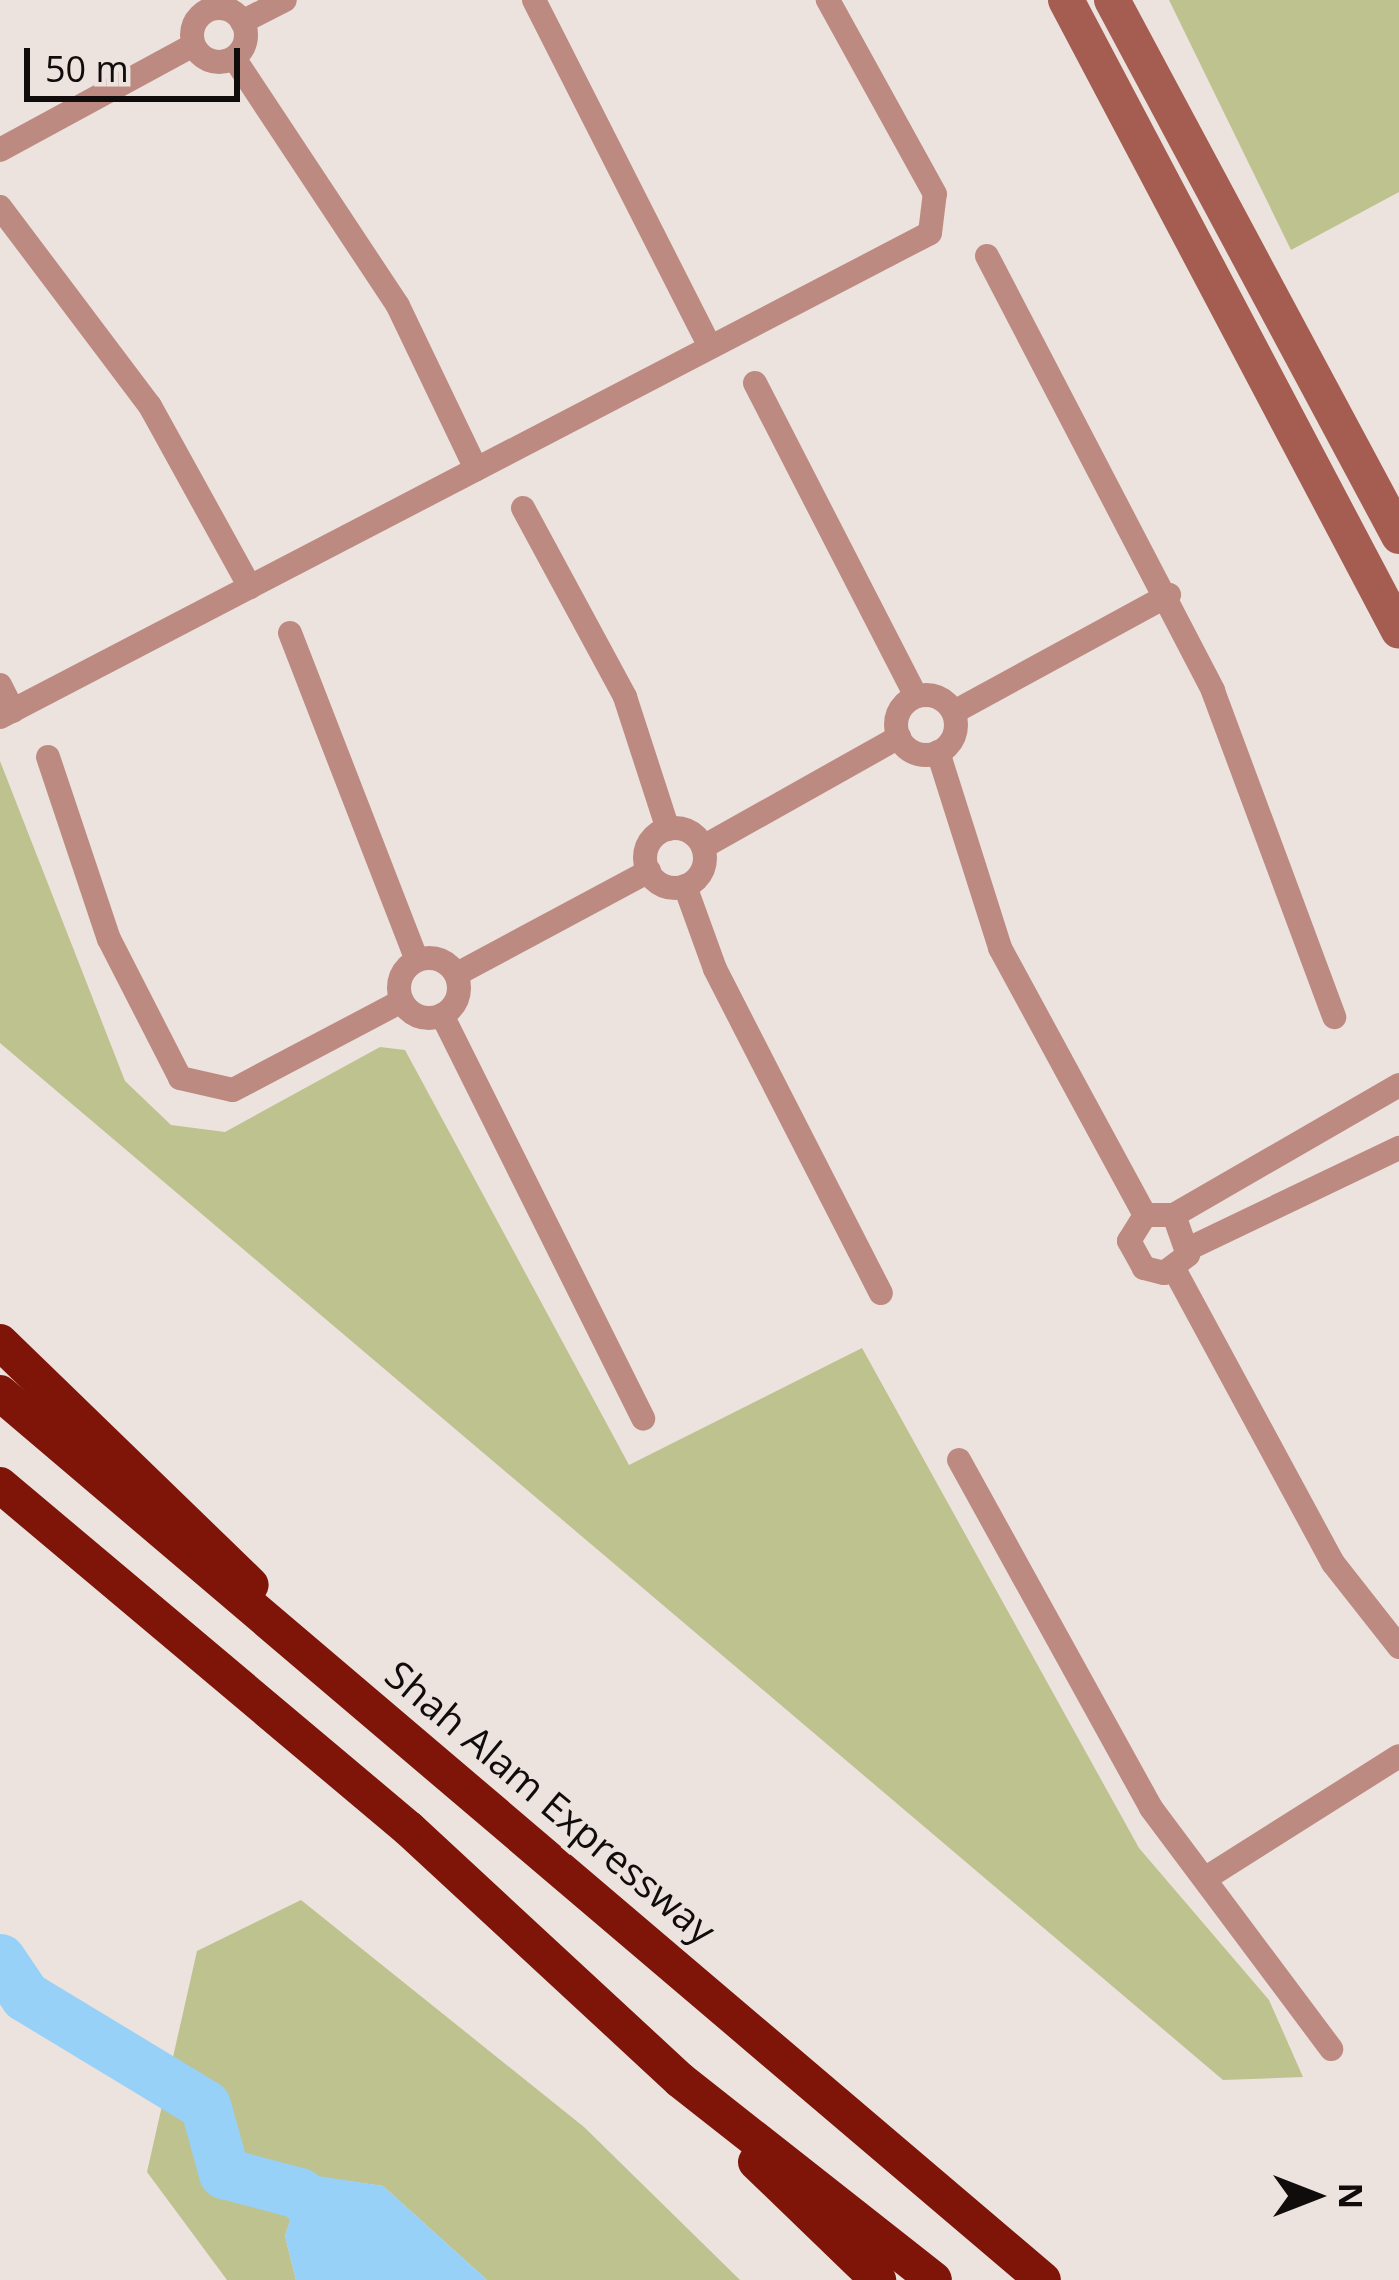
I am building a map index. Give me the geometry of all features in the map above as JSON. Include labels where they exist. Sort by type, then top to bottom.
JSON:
[{"type":"highway","points":[[0,1342],[220,1547],[306,1653]]},
{"type":"highway","name":"Shah Alam Expressway","points":[[0,1393],[1043,2280]]},
{"type":"highway","points":[[0,1485],[409,1829],[680,2080],[878,2280]]},
{"type":"highway","points":[[680,2080],[934,2280]]},
{"type":"street","points":[[242,22],[285,0]]},
{"type":"street","points":[[534,0],[710,347]]},
{"type":"street","points":[[0,685],[7,714],[930,233],[939,211],[828,0]]},
{"type":"street","points":[[1066,0],[1399,631]]},
{"type":"street","points":[[1112,0],[1399,536]]},
{"type":"street","points":[[234,58],[211,61],[194,45],[194,9],[222,8],[242,22]]},
{"type":"street","points":[[242,22],[234,58],[398,305],[476,470]]},
{"type":"street","points":[[0,150],[194,45]]},
{"type":"street","points":[[0,207],[150,406],[250,587]]},
{"type":"street","points":[[987,256],[1168,595],[1334,1017]]},
{"type":"street","points":[[754,383],[916,696],[954,712]]},
{"type":"street","points":[[523,508],[625,697],[668,829],[703,847]]},
{"type":"street","points":[[954,712],[1168,595]]},
{"type":"street","points":[[290,633],[416,960]]},
{"type":"street","points":[[898,736],[901,708],[916,696]]},
{"type":"street","points":[[898,736],[920,754],[938,752],[956,731],[954,712]]},
{"type":"street","points":[[703,847],[898,736]]},
{"type":"street","points":[[938,752],[1000,948],[1144,1215]]},
{"type":"street","points":[[48,757],[109,939],[180,1078],[233,1090],[402,1001]]},
{"type":"street","points":[[649,871],[648,845],[668,829]]},
{"type":"street","points":[[685,886],[702,870],[703,847]]},
{"type":"street","points":[[649,871],[685,886],[715,970],[881,1293]]},
{"type":"street","points":[[457,974],[649,871]]},
{"type":"street","points":[[416,960],[444,960],[457,974],[459,994],[442,1015]]},
{"type":"street","points":[[416,960],[399,982],[402,1001],[415,1015],[442,1015]]},
{"type":"street","points":[[442,1015],[643,1419]]},
{"type":"street","points":[[1144,1215],[1174,1215],[1399,1085]]},
{"type":"street","points":[[1174,1269],[1190,1248],[1399,1148]]},
{"type":"street","points":[[1144,1215],[1129,1241],[1136,1262],[1174,1269]]},
{"type":"street","points":[[1174,1215],[1190,1248]]},
{"type":"street","points":[[1174,1269],[1333,1563],[1399,1647]]},
{"type":"street","points":[[959,1460],[1103,1732],[1331,2049]]},
{"type":"street","points":[[1206,1878],[1399,1756]]},
{"type":"green space","points":[[1169,0],[1399,0],[1399,192],[1291,250]]},
{"type":"green space","points":[[0,761],[125,1081],[171,1125],[225,1132],[380,1047],[405,1050],[629,1465],[862,1348],[1139,1848],[1269,2000],[1303,2077],[1223,2080],[0,1043]]},
{"type":"green space","points":[[301,1900],[584,2127],[740,2280],[487,2280],[383,2186],[305,2175],[285,2236],[296,2280],[227,2280],[147,2172],[197,1951]]},
{"type":"water","points":[[305,2174],[383,2186],[487,2280],[296,2280],[285,2236]]},
{"type":"waterway","points":[[0,1959],[25,1996],[205,2105],[224,2173],[299,2193],[385,2280]]}]
